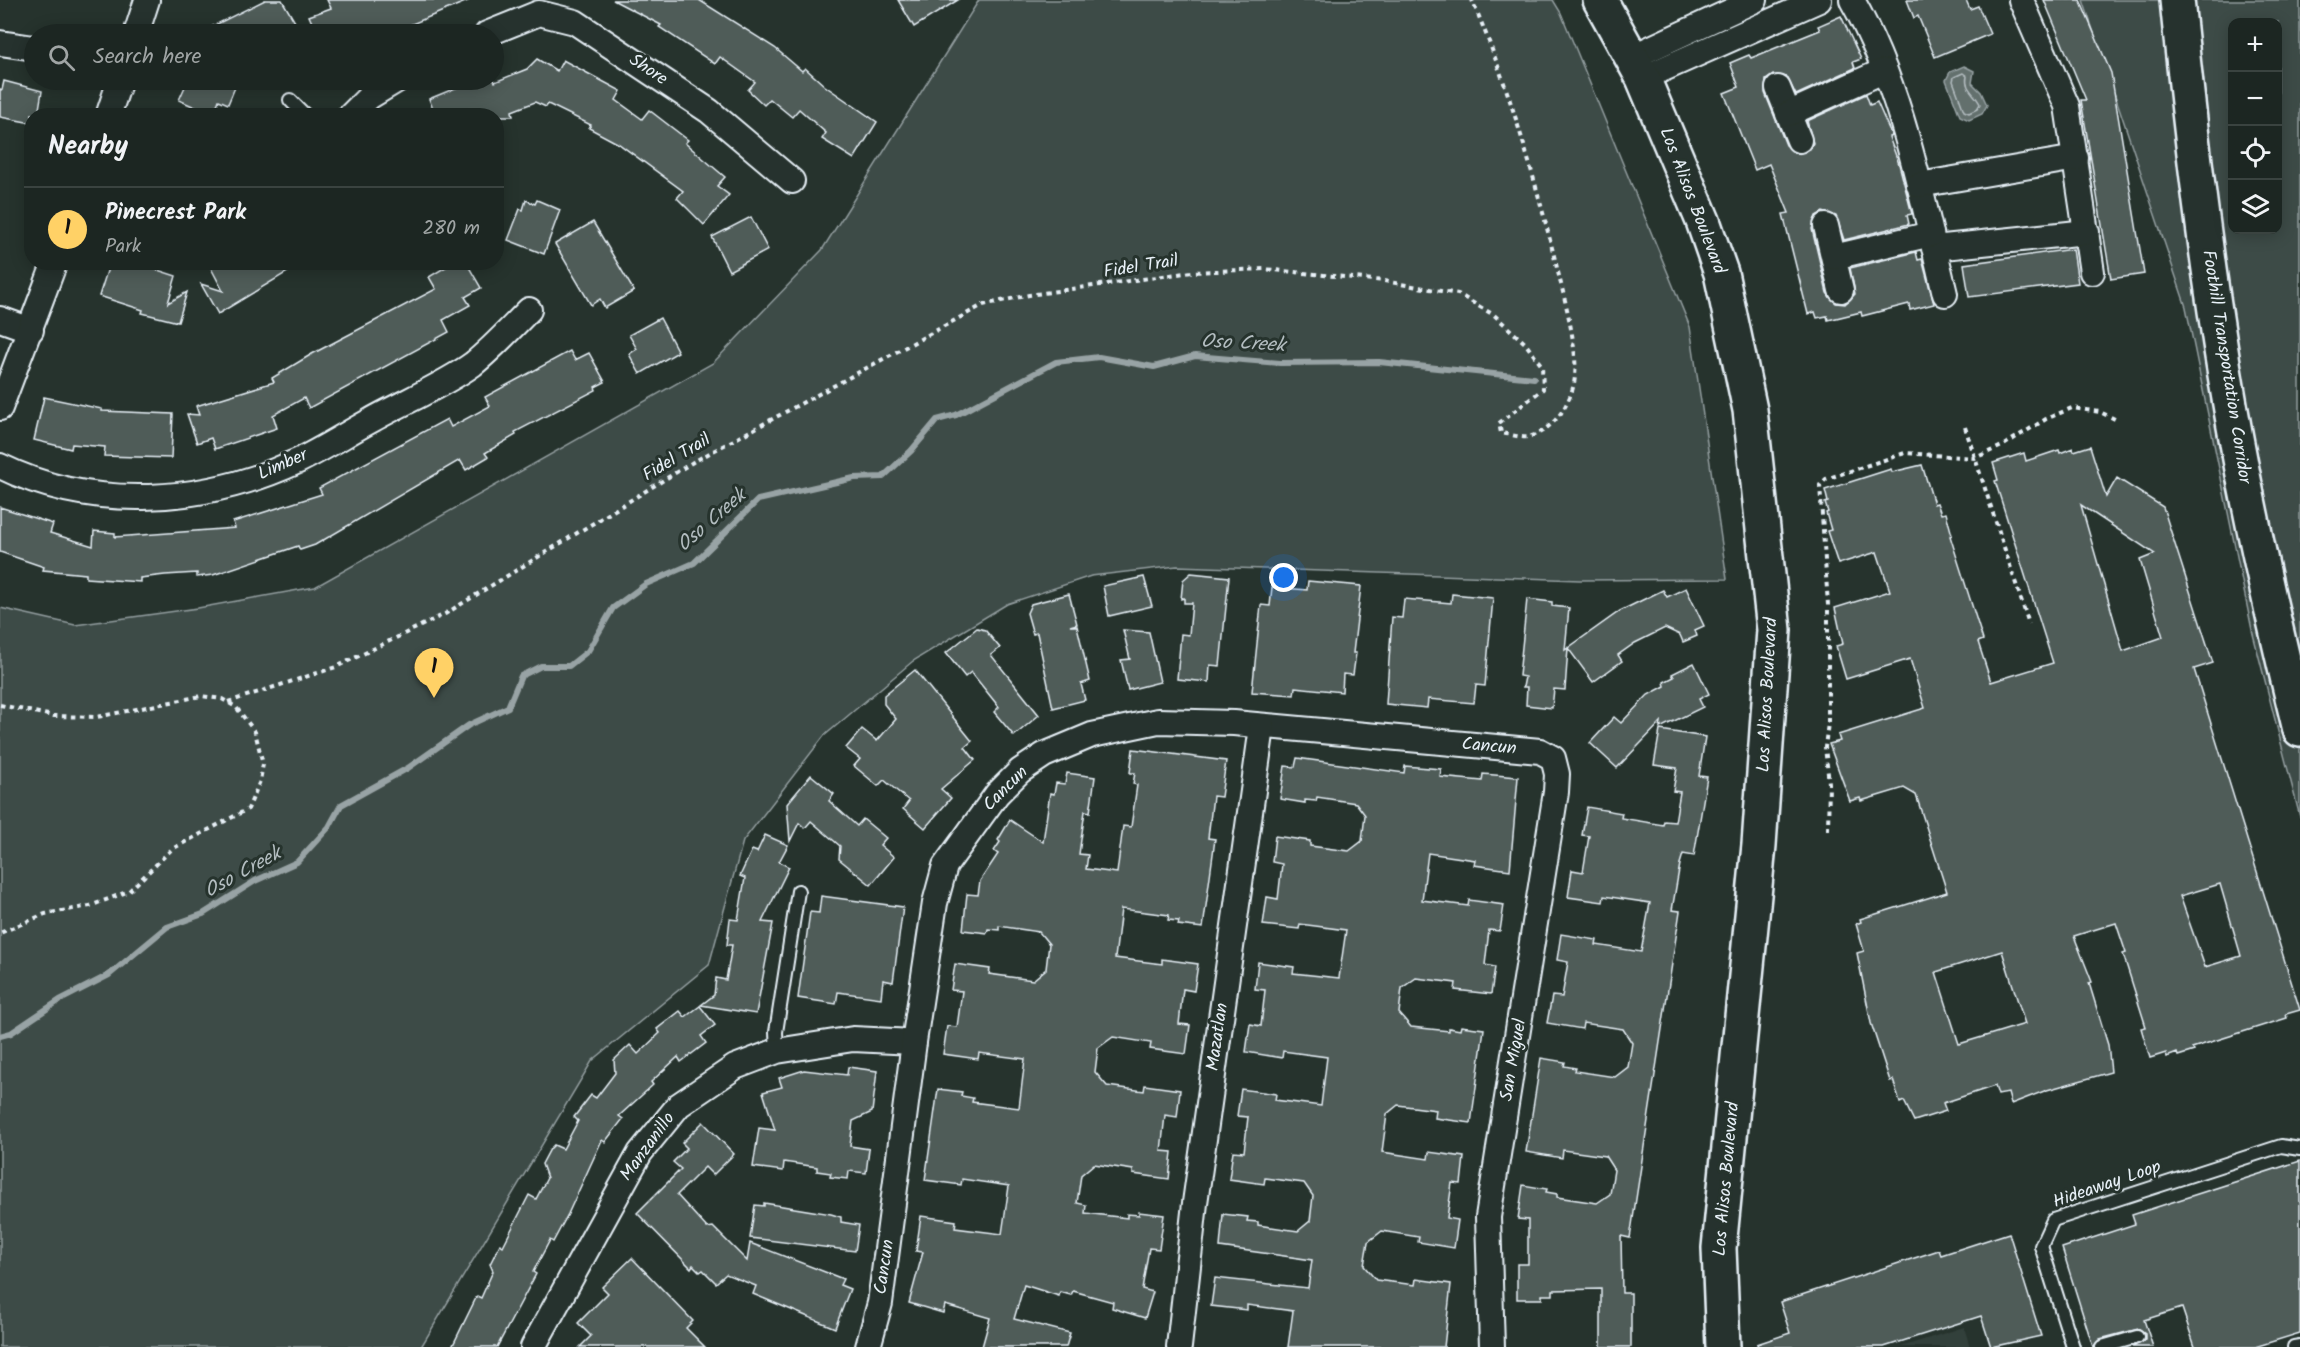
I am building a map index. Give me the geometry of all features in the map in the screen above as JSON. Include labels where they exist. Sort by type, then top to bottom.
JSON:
[{"type":"main road","name":"Los Alisos Boulevard","points":[[1600,0],[1638,68],[1703,221],[1721,273],[1750,410],[1774,630],[1758,857],[1719,1248],[1723,1347]]},
{"type":"main road","name":"Foothill Transportation Corridor","points":[[2177,0],[2198,196],[2231,409],[2275,628],[2300,730]]},
{"type":"street","points":[[139,24],[147,0]]},
{"type":"street","points":[[1638,68],[1755,0]]},
{"type":"street","points":[[1638,68],[1819,0]]},
{"type":"street","points":[[1852,0],[1866,25],[1907,132],[1945,294]]},
{"type":"street","points":[[2021,0],[2067,106],[2092,272]]},
{"type":"street","name":"Shore","points":[[504,27],[539,13],[575,22],[709,111],[792,181]]},
{"type":"street","points":[[0,43],[24,47]]},
{"type":"street","points":[[1788,114],[1883,71]]},
{"type":"street","points":[[1778,88],[1799,140]]},
{"type":"street","points":[[111,108],[117,90]]},
{"type":"street","points":[[358,108],[381,90]]},
{"type":"street","points":[[1919,185],[2076,158]]},
{"type":"street","points":[[1826,226],[1842,290]]},
{"type":"street","points":[[1834,257],[1933,241],[2087,232]]},
{"type":"street","points":[[0,408],[53,270]]},
{"type":"street","name":"Limber","points":[[0,466],[26,479],[63,490],[135,497],[191,495],[253,479],[299,460],[472,364],[529,310]]},
{"type":"street","points":[[0,319],[31,330]]},
{"type":"street","name":"Cancun","points":[[868,1347],[881,1293],[935,903],[945,866],[996,794],[1020,771],[1044,755],[1092,735],[1121,727],[1158,721],[1262,727],[1540,751],[1553,758],[1557,774]]},
{"type":"street","name":"Mazatlan","points":[[1179,1347],[1195,1203],[1262,727]]},
{"type":"street","name":"San Miguel","points":[[1492,1347],[1488,1217],[1538,915],[1557,774]]},
{"type":"street","name":"Manzanillo","points":[[533,1347],[640,1153],[679,1105],[735,1067],[777,1051],[853,1039],[915,1042]]},
{"type":"lane","points":[[290,100],[298,108]]},
{"type":"lane","points":[[777,1051],[776,1032],[798,891]]},
{"type":"lane","name":"Hideaway Loop","points":[[2073,1347],[2041,1246],[2053,1220],[2281,1146],[2300,1149]]},
{"type":"lane","points":[[2102,1347],[2137,1337]]},
{"type":"lane","points":[[2294,1347],[2300,1346]]},
{"type":"path","name":"Fidel Trail","points":[[228,702],[336,667],[445,614],[693,462],[983,305],[994,302],[1192,272],[1264,268],[1384,281],[1458,294],[1494,315],[1525,342],[1542,366],[1543,389],[1499,423],[1501,433],[1527,437],[1551,425],[1563,411],[1576,375],[1567,308],[1538,188],[1487,34],[1472,0]]},
{"type":"path","points":[[1828,830],[1829,783],[1825,747],[1828,723],[1828,604],[1820,485],[1826,479],[1905,453],[1975,458],[2072,408],[2100,412],[2117,420]]},
{"type":"path","points":[[1965,427],[2029,624]]},
{"type":"path","points":[[0,705],[53,716],[98,717],[201,696],[228,702],[236,707],[255,732],[262,755],[260,781],[248,809],[172,849],[129,891],[90,906],[45,914],[0,933]]},
{"type":"shaded area","points":[[979,0],[1553,0],[1561,13],[1690,327],[1727,579],[1580,580],[1177,566],[1091,576],[1007,604],[913,661],[824,736],[743,841],[709,965],[592,1061],[421,1347],[0,1347],[0,608],[75,625],[198,608],[315,587],[713,363],[822,250]]},
{"type":"shaded area","points":[[2083,0],[2300,0],[2300,817],[2252,630],[2186,307]]},
{"type":"shaded area","points":[[1964,1327],[1970,1347],[1901,1347]]},
{"type":"water","points":[[1964,66],[1974,71],[1972,83],[1981,92],[1987,105],[1982,114],[1969,120],[1960,116],[1946,80],[1950,72]]},
{"type":"building","points":[[265,0],[282,0],[296,24],[217,24]]},
{"type":"building","points":[[327,0],[470,0],[412,24],[313,24],[309,16],[331,8]]},
{"type":"building","points":[[613,0],[699,0],[775,48],[802,71],[805,68],[825,86],[877,122],[854,159],[822,139],[826,133],[799,109],[792,117],[770,99],[764,105],[748,90],[755,82],[720,57],[715,64],[659,27],[661,25]]},
{"type":"building","points":[[898,0],[958,0],[914,27]]},
{"type":"building","points":[[1907,0],[1966,0],[1970,9],[1978,6],[1990,34],[1935,57],[1918,16],[1914,18]]},
{"type":"building","points":[[2044,0],[2080,0],[2111,73],[2144,274],[2111,279],[2081,100],[2086,100]]},
{"type":"building","points":[[1841,16],[1861,59],[1853,62],[1855,68],[1796,95],[1787,77],[1773,75],[1766,80],[1765,93],[1786,145],[1798,154],[1810,149],[1813,143],[1807,121],[1866,94],[1870,105],[1877,102],[1892,136],[1889,137],[1899,164],[1912,214],[1907,215],[1909,224],[1844,240],[1836,216],[1823,212],[1816,216],[1812,229],[1827,293],[1836,303],[1845,304],[1855,294],[1850,268],[1916,252],[1918,260],[1922,259],[1934,304],[1910,310],[1909,304],[1862,316],[1861,312],[1828,320],[1827,316],[1817,318],[1815,312],[1808,314],[1783,214],[1789,213],[1769,164],[1755,170],[1724,93],[1739,87],[1730,63],[1749,55],[1751,58],[1820,30],[1818,26]]},
{"type":"building","points":[[537,59],[557,71],[563,60],[621,91],[616,100],[642,119],[649,110],[688,140],[685,143],[725,177],[717,186],[729,195],[704,225],[677,198],[683,191],[619,144],[589,128],[591,125],[548,104],[546,107],[535,102],[512,111],[513,116],[504,116],[504,108],[433,108],[429,99],[451,90],[504,90],[504,78],[527,69]]},
{"type":"building","points":[[4,81],[24,86],[24,90],[42,91],[39,108],[24,108],[24,122],[0,117],[0,89],[2,90]]},
{"type":"building","points":[[184,90],[234,90],[228,104],[219,100],[216,108],[197,108],[179,100]]},
{"type":"building","points":[[526,200],[535,204],[537,200],[560,210],[544,254],[508,240]]},
{"type":"building","points":[[751,217],[768,250],[729,271],[712,237]]},
{"type":"building","points":[[593,222],[634,291],[605,308],[600,299],[591,305],[555,244]]},
{"type":"building","points":[[2073,249],[2078,283],[1969,297],[1964,264]]},
{"type":"building","points":[[107,270],[158,270],[176,276],[168,303],[187,292],[178,322],[142,313],[143,310],[99,296]]},
{"type":"building","points":[[212,270],[291,270],[218,314],[201,284],[223,291]]},
{"type":"building","points":[[441,270],[471,270],[481,288],[465,297],[470,305],[443,320],[449,332],[309,408],[304,398],[273,415],[277,428],[215,449],[211,438],[197,443],[187,414],[199,415],[196,406],[274,382],[272,378],[312,354],[436,289],[429,277]]},
{"type":"building","points":[[660,318],[678,352],[640,374],[629,354],[637,349],[629,335]]},
{"type":"building","points":[[570,351],[575,360],[589,353],[605,382],[595,387],[596,390],[515,432],[516,435],[485,453],[488,457],[466,470],[460,460],[315,545],[300,550],[298,546],[213,575],[197,577],[197,573],[165,575],[140,578],[140,582],[86,578],[86,574],[43,570],[44,567],[0,552],[0,507],[53,524],[50,533],[93,546],[94,531],[115,533],[115,537],[235,528],[233,522],[322,494],[319,488],[447,419],[451,427],[490,406],[485,397]]},
{"type":"building","points":[[44,397],[102,409],[102,411],[173,414],[171,458],[104,456],[105,447],[72,444],[71,449],[34,440]]},
{"type":"building","points":[[2090,446],[2106,497],[2117,478],[2163,507],[2213,663],[2194,669],[2300,1010],[2286,1014],[2287,1018],[2192,1048],[2194,1051],[2167,1057],[2166,1053],[2150,1058],[2141,1028],[2146,1027],[2123,954],[2126,953],[2116,923],[2074,936],[2092,982],[2089,983],[2108,1045],[2111,1072],[2047,1090],[2011,1104],[2008,1093],[1998,1095],[1995,1086],[1943,1103],[1946,1111],[1914,1121],[1904,1101],[1900,1103],[1893,1080],[1890,1081],[1871,1023],[1857,953],[1864,951],[1856,924],[1861,922],[1860,919],[1947,892],[1916,795],[1904,788],[1861,801],[1860,798],[1850,801],[1829,744],[1840,741],[1838,735],[1925,708],[1910,659],[1846,679],[1836,646],[1843,644],[1835,608],[1890,591],[1877,552],[1838,564],[1827,531],[1831,530],[1826,513],[1828,512],[1825,503],[1828,502],[1825,490],[1891,469],[1892,472],[1922,465],[1934,504],[1937,503],[1941,514],[1946,513],[1952,535],[1950,536],[1983,640],[1978,642],[1991,682],[2053,663],[1995,481],[1998,480],[1993,463],[2024,453],[2026,461],[2059,450],[2060,453],[2073,448],[2074,451]],"holes":[[[2081,505],[2155,554],[2140,560],[2163,637],[2123,651]],[[2220,884],[2241,956],[2205,967],[2180,896]],[[2002,951],[2025,1024],[1959,1044],[1936,972]]]},
{"type":"building","points":[[1191,573],[1229,577],[1220,666],[1210,665],[1209,682],[1177,679],[1181,634],[1189,635],[1192,603],[1184,603],[1184,598],[1181,599],[1183,580]]},
{"type":"building","points":[[1144,577],[1152,606],[1109,616],[1103,586]]},
{"type":"building","points":[[1308,581],[1361,586],[1353,653],[1356,653],[1353,675],[1343,674],[1342,692],[1295,687],[1294,695],[1252,692],[1261,605],[1270,606],[1272,587],[1307,590]]},
{"type":"building","points":[[1686,588],[1704,626],[1695,630],[1697,636],[1683,642],[1680,635],[1665,628],[1635,643],[1618,655],[1622,661],[1593,682],[1568,648],[1565,690],[1554,689],[1552,708],[1526,705],[1527,687],[1523,687],[1525,677],[1519,676],[1527,599],[1552,602],[1552,606],[1569,608],[1565,650],[1620,611],[1663,590],[1667,597]]},
{"type":"building","points":[[1069,594],[1077,624],[1070,626],[1077,626],[1090,681],[1081,684],[1085,700],[1053,708],[1037,633],[1033,634],[1027,613],[1031,604]]},
{"type":"building","points":[[1452,594],[1493,598],[1485,686],[1476,685],[1474,703],[1428,699],[1427,708],[1386,704],[1392,617],[1402,618],[1404,599],[1451,603]]},
{"type":"building","points":[[977,628],[985,630],[1000,648],[991,655],[1039,715],[1014,736],[994,712],[999,707],[971,672],[965,677],[946,653]]},
{"type":"building","points":[[1123,630],[1149,632],[1160,682],[1128,690],[1121,660],[1130,659]]},
{"type":"building","points":[[1694,663],[1709,694],[1699,699],[1703,707],[1660,728],[1661,722],[1617,768],[1590,743],[1614,717],[1621,723],[1648,695],[1665,686],[1664,682],[1674,677],[1672,674]]},
{"type":"building","points":[[915,670],[972,741],[965,747],[975,760],[941,789],[951,798],[925,828],[903,809],[909,801],[884,780],[878,786],[854,766],[860,759],[846,748],[862,729],[877,741],[896,719],[884,704],[884,695]]},
{"type":"building","points":[[1660,730],[1705,737],[1699,776],[1707,777],[1694,856],[1683,854],[1680,864],[1672,910],[1680,911],[1630,1238],[1621,1236],[1622,1293],[1631,1293],[1631,1347],[1601,1347],[1601,1289],[1553,1290],[1553,1295],[1542,1295],[1542,1299],[1517,1299],[1517,1264],[1528,1264],[1528,1220],[1518,1219],[1523,1185],[1547,1189],[1546,1192],[1557,1194],[1557,1197],[1597,1203],[1610,1194],[1614,1170],[1605,1156],[1563,1150],[1562,1158],[1526,1152],[1541,1058],[1565,1062],[1564,1066],[1576,1068],[1575,1071],[1615,1077],[1628,1067],[1632,1043],[1623,1029],[1583,1023],[1582,1029],[1547,1023],[1552,996],[1562,997],[1568,962],[1557,960],[1561,934],[1597,940],[1596,945],[1641,952],[1650,903],[1604,896],[1603,902],[1568,897],[1572,870],[1583,872],[1589,836],[1582,835],[1587,807],[1622,813],[1621,818],[1663,825],[1664,821],[1675,822],[1680,792],[1673,791],[1677,768],[1654,765]]},
{"type":"building","points":[[1133,749],[1226,761],[1221,797],[1213,796],[1208,838],[1215,839],[1203,928],[1178,925],[1179,921],[1168,920],[1169,915],[1121,909],[1115,958],[1162,964],[1162,959],[1198,964],[1194,991],[1183,989],[1179,1024],[1190,1025],[1186,1054],[1150,1049],[1151,1043],[1113,1037],[1098,1048],[1095,1072],[1107,1086],[1144,1091],[1145,1085],[1180,1090],[1177,1117],[1165,1115],[1161,1151],[1172,1152],[1169,1179],[1133,1174],[1133,1170],[1094,1164],[1081,1175],[1077,1203],[1086,1205],[1085,1213],[1127,1218],[1127,1214],[1139,1215],[1139,1212],[1164,1215],[1159,1249],[1149,1248],[1142,1289],[1153,1292],[1145,1318],[1112,1308],[1113,1302],[1073,1291],[1071,1295],[1060,1292],[1059,1296],[1024,1285],[1014,1319],[1070,1333],[1066,1347],[982,1347],[990,1318],[945,1305],[943,1313],[909,1303],[923,1252],[916,1251],[921,1216],[956,1221],[955,1228],[1002,1234],[1009,1186],[962,1179],[961,1185],[925,1180],[938,1089],[962,1092],[961,1096],[973,1098],[972,1102],[1019,1108],[1025,1059],[979,1053],[978,1059],[943,1054],[947,1026],[957,1027],[962,991],[951,990],[955,964],[990,969],[989,974],[1033,980],[1046,969],[1049,944],[1039,932],[999,926],[999,930],[988,929],[987,933],[963,930],[967,894],[978,895],[980,881],[998,854],[994,851],[1010,820],[1043,842],[1050,793],[1054,794],[1056,783],[1065,784],[1067,773],[1095,777],[1090,812],[1085,811],[1079,854],[1088,855],[1086,869],[1117,873],[1123,826],[1131,827],[1137,785],[1133,784],[1135,773],[1130,773]]},
{"type":"building","points":[[1297,758],[1404,773],[1405,766],[1441,769],[1440,777],[1482,781],[1483,774],[1518,777],[1510,870],[1474,865],[1475,860],[1428,853],[1422,900],[1468,906],[1469,900],[1504,905],[1500,931],[1489,930],[1485,965],[1495,967],[1491,994],[1455,990],[1456,983],[1416,978],[1402,988],[1399,1013],[1411,1027],[1449,1031],[1449,1028],[1460,1030],[1461,1026],[1484,1029],[1471,1123],[1435,1118],[1436,1110],[1398,1105],[1387,1114],[1382,1152],[1428,1159],[1429,1152],[1464,1157],[1461,1184],[1452,1183],[1447,1218],[1458,1220],[1454,1248],[1418,1242],[1419,1237],[1382,1231],[1368,1242],[1364,1266],[1376,1280],[1415,1285],[1416,1279],[1451,1284],[1444,1347],[1288,1347],[1293,1311],[1247,1305],[1247,1310],[1211,1306],[1215,1278],[1308,1288],[1312,1260],[1220,1247],[1223,1214],[1248,1217],[1247,1221],[1258,1222],[1258,1225],[1298,1231],[1310,1221],[1313,1196],[1304,1183],[1265,1178],[1264,1184],[1229,1179],[1233,1151],[1244,1152],[1248,1117],[1237,1116],[1241,1089],[1276,1094],[1275,1100],[1321,1106],[1327,1057],[1283,1051],[1282,1058],[1246,1052],[1250,1024],[1261,1026],[1265,990],[1255,989],[1258,962],[1294,967],[1293,973],[1339,978],[1346,930],[1300,924],[1299,929],[1263,925],[1267,897],[1278,899],[1282,864],[1272,862],[1275,836],[1310,841],[1310,846],[1349,851],[1362,841],[1365,815],[1356,803],[1317,797],[1316,801],[1305,800],[1305,803],[1280,799],[1285,766],[1295,767]]},
{"type":"building","points":[[811,775],[834,794],[829,801],[857,826],[863,819],[886,838],[880,845],[894,857],[871,885],[839,859],[840,846],[811,821],[805,828],[799,823],[790,841],[787,804]]},
{"type":"building","points":[[765,835],[788,845],[779,862],[789,867],[762,922],[773,923],[756,1014],[701,1005],[714,995],[716,978],[726,980],[732,945],[727,945],[730,919],[738,920],[745,878],[740,876],[752,850],[757,852]]},
{"type":"building","points":[[821,896],[903,907],[893,982],[883,980],[881,998],[838,992],[836,1004],[798,998],[810,912],[819,913]]},
{"type":"building","points":[[700,1006],[715,1025],[701,1036],[706,1043],[681,1062],[678,1057],[651,1082],[653,1085],[619,1116],[623,1119],[605,1142],[602,1140],[568,1214],[553,1242],[550,1240],[533,1272],[536,1274],[497,1347],[452,1347],[477,1296],[481,1298],[493,1271],[490,1264],[500,1244],[503,1246],[529,1195],[536,1199],[547,1178],[542,1164],[550,1149],[554,1145],[563,1149],[578,1121],[574,1117],[591,1095],[596,1098],[615,1073],[614,1060],[630,1045],[638,1054],[660,1033],[657,1029],[680,1011],[685,1017]]},
{"type":"building","points":[[848,1067],[877,1071],[872,1112],[853,1121],[850,1146],[869,1149],[866,1173],[849,1171],[848,1179],[830,1177],[831,1173],[817,1171],[817,1167],[784,1162],[783,1171],[753,1167],[759,1128],[775,1130],[763,1092],[782,1087],[779,1078],[804,1070],[847,1075]]},
{"type":"building","points":[[703,1122],[734,1154],[713,1175],[705,1167],[677,1195],[707,1228],[713,1227],[747,1261],[750,1243],[843,1279],[840,1285],[850,1289],[835,1328],[753,1294],[756,1286],[726,1274],[716,1283],[703,1270],[700,1272],[693,1265],[691,1268],[637,1213],[681,1169],[673,1162],[687,1148],[682,1143]]},
{"type":"building","points":[[2300,1161],[2300,1333],[2255,1347],[2195,1347],[2182,1308],[2144,1320],[2153,1347],[2132,1347],[2145,1340],[2145,1334],[2138,1329],[2100,1339],[2093,1347],[2062,1248],[2135,1224],[2132,1215]]},
{"type":"building","points":[[764,1203],[831,1214],[841,1217],[841,1222],[859,1225],[855,1251],[750,1238],[755,1205],[764,1206]]},
{"type":"building","points":[[2009,1233],[2041,1336],[1991,1347],[1981,1316],[1884,1347],[1758,1347],[1757,1344],[1790,1333],[1780,1302],[1939,1250],[1941,1255]]},
{"type":"building","points":[[632,1258],[693,1321],[686,1328],[705,1347],[580,1347],[591,1336],[578,1323],[608,1293],[602,1287]]},
{"type":"waterway","name":"Oso Creek","points":[[0,1036],[11,1033],[60,1000],[109,975],[167,927],[203,914],[255,881],[297,862],[329,827],[341,805],[408,768],[469,725],[508,707],[521,676],[541,666],[569,666],[588,651],[613,608],[646,584],[694,563],[758,500],[854,478],[883,477],[911,451],[937,420],[956,415],[1056,362],[1099,357],[1154,367],[1195,356],[1280,363],[1379,362],[1534,378]]},
{"type":"place","name":"Pinecrest Park","points":[[434,698]]}]
